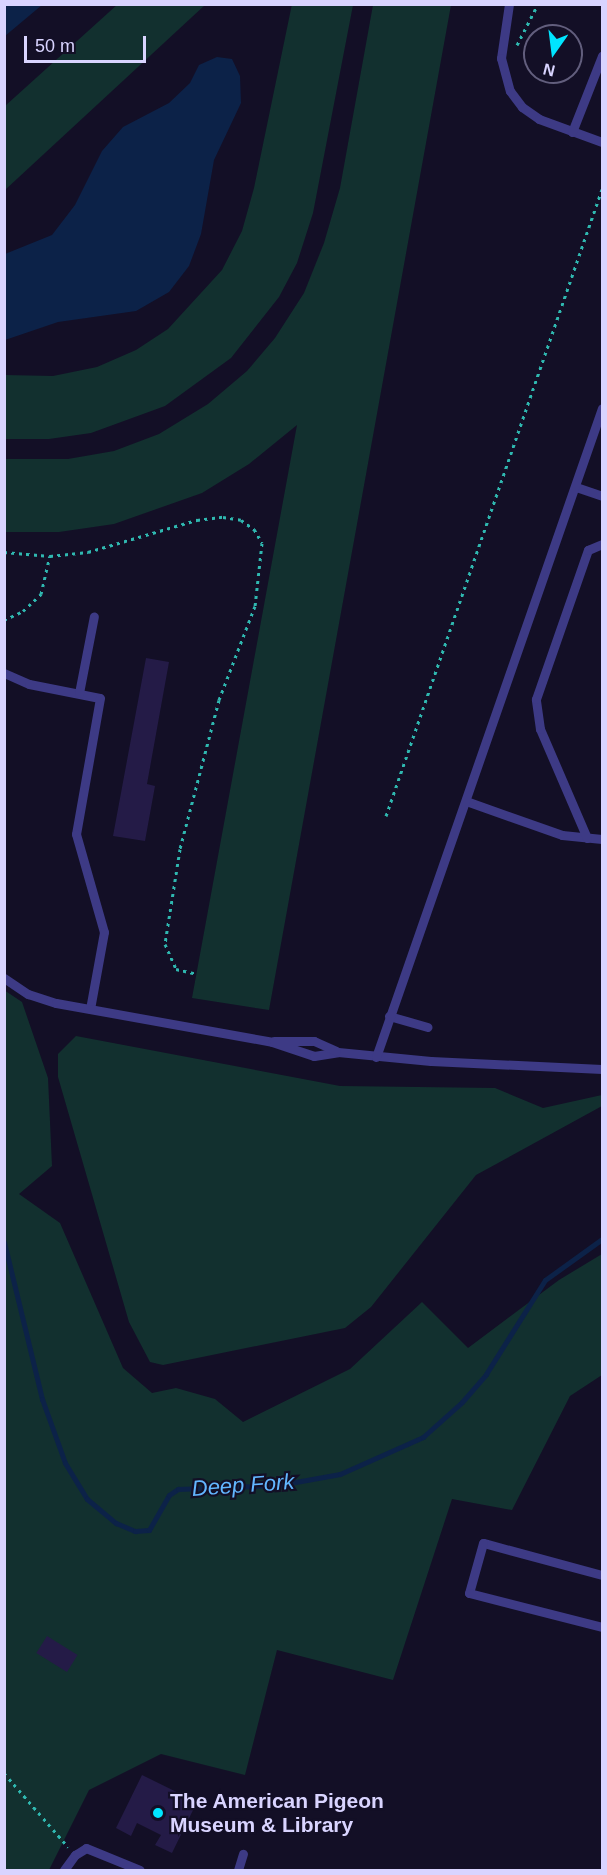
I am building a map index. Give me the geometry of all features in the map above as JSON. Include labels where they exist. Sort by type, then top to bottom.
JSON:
[{"type":"lane","points":[[509,4],[501,58],[510,91],[522,107],[539,119],[603,142]]},
{"type":"lane","points":[[572,132],[603,56]]},
{"type":"lane","points":[[376,1057],[603,408]]},
{"type":"lane","points":[[576,487],[603,496]]},
{"type":"lane","points":[[587,838],[540,729],[536,699],[588,550],[603,544]]},
{"type":"lane","points":[[79,693],[94,616]]},
{"type":"lane","points":[[4,674],[29,684],[100,698],[76,834],[104,932],[90,1009]]},
{"type":"lane","points":[[466,801],[562,835],[603,839]]},
{"type":"lane","points":[[4,978],[28,994],[90,1009],[272,1042],[314,1056],[338,1052],[376,1057],[603,1069]]},
{"type":"lane","points":[[389,1016],[427,1027]]},
{"type":"lane","points":[[272,1042],[314,1041],[338,1052]]},
{"type":"lane","points":[[603,1575],[483,1543],[469,1593],[603,1627]]},
{"type":"lane","points":[[64,1870],[75,1854],[86,1848],[140,1870]]},
{"type":"lane","points":[[238,1870],[243,1854]]},
{"type":"path","points":[[513,54],[538,4]]},
{"type":"path","points":[[386,816],[603,189]]},
{"type":"path","points":[[4,552],[50,556],[88,552],[197,520],[223,517],[241,520],[254,529],[262,543],[255,606],[219,700],[180,849],[165,944],[176,969],[197,974]]},
{"type":"path","points":[[4,620],[23,611],[41,594],[50,556]]},
{"type":"path","points":[[4,1773],[75,1854]]},
{"type":"green space","points":[[118,4],[205,5],[5,190],[5,106]]},
{"type":"green space","points":[[292,4],[353,5],[313,213],[297,263],[279,297],[231,358],[165,406],[91,433],[49,439],[5,439],[5,375],[53,376],[97,367],[136,350],[168,329],[222,270],[242,231],[254,188]]},
{"type":"green space","points":[[373,5],[451,5],[269,1010],[192,998],[297,425],[249,464],[202,493],[114,524],[59,532],[5,532],[5,459],[68,459],[114,451],[159,434],[208,404],[247,371],[275,338],[304,293],[324,243],[340,188]]},
{"type":"green space","points":[[4,990],[22,1002],[48,1078],[52,1166],[19,1194],[60,1223],[123,1368],[152,1393],[176,1388],[215,1399],[243,1422],[350,1369],[422,1302],[468,1348],[559,1280],[602,1254],[602,1375],[570,1396],[512,1510],[452,1499],[393,1680],[277,1650],[245,1775],[161,1754],[89,1790],[49,1870],[5,1870]]},
{"type":"green space","points":[[76,1036],[340,1086],[495,1088],[543,1108],[602,1095],[602,1106],[476,1175],[371,1307],[345,1328],[163,1365],[150,1362],[129,1322],[58,1077],[58,1054]]},
{"type":"water","points":[[5,4],[42,4],[42,5],[5,36]]},
{"type":"water","points":[[217,57],[232,59],[240,76],[241,103],[214,160],[201,234],[189,266],[169,292],[136,311],[58,322],[5,340],[5,254],[52,235],[75,205],[102,151],[123,127],[169,103],[190,83],[199,65]]},
{"type":"building","points":[[146,658],[169,662],[147,784],[155,786],[145,841],[113,836]]},
{"type":"building","points":[[47,1636],[78,1655],[67,1672],[36,1653]]},
{"type":"building","name":"The American Pigeon Museum & Library","points":[[142,1775],[197,1802],[172,1853],[155,1845],[161,1835],[137,1823],[131,1836],[116,1828]]},
{"type":"waterway","name":"Deep Fork","points":[[4,1242],[42,1399],[65,1463],[87,1499],[116,1523],[135,1531],[149,1530],[169,1495],[178,1489],[279,1485],[340,1474],[423,1437],[462,1402],[486,1374],[545,1280],[602,1239]]},
{"type":"place","name":"The American Pigeon Museum & Library","points":[[158,1813]]}]
